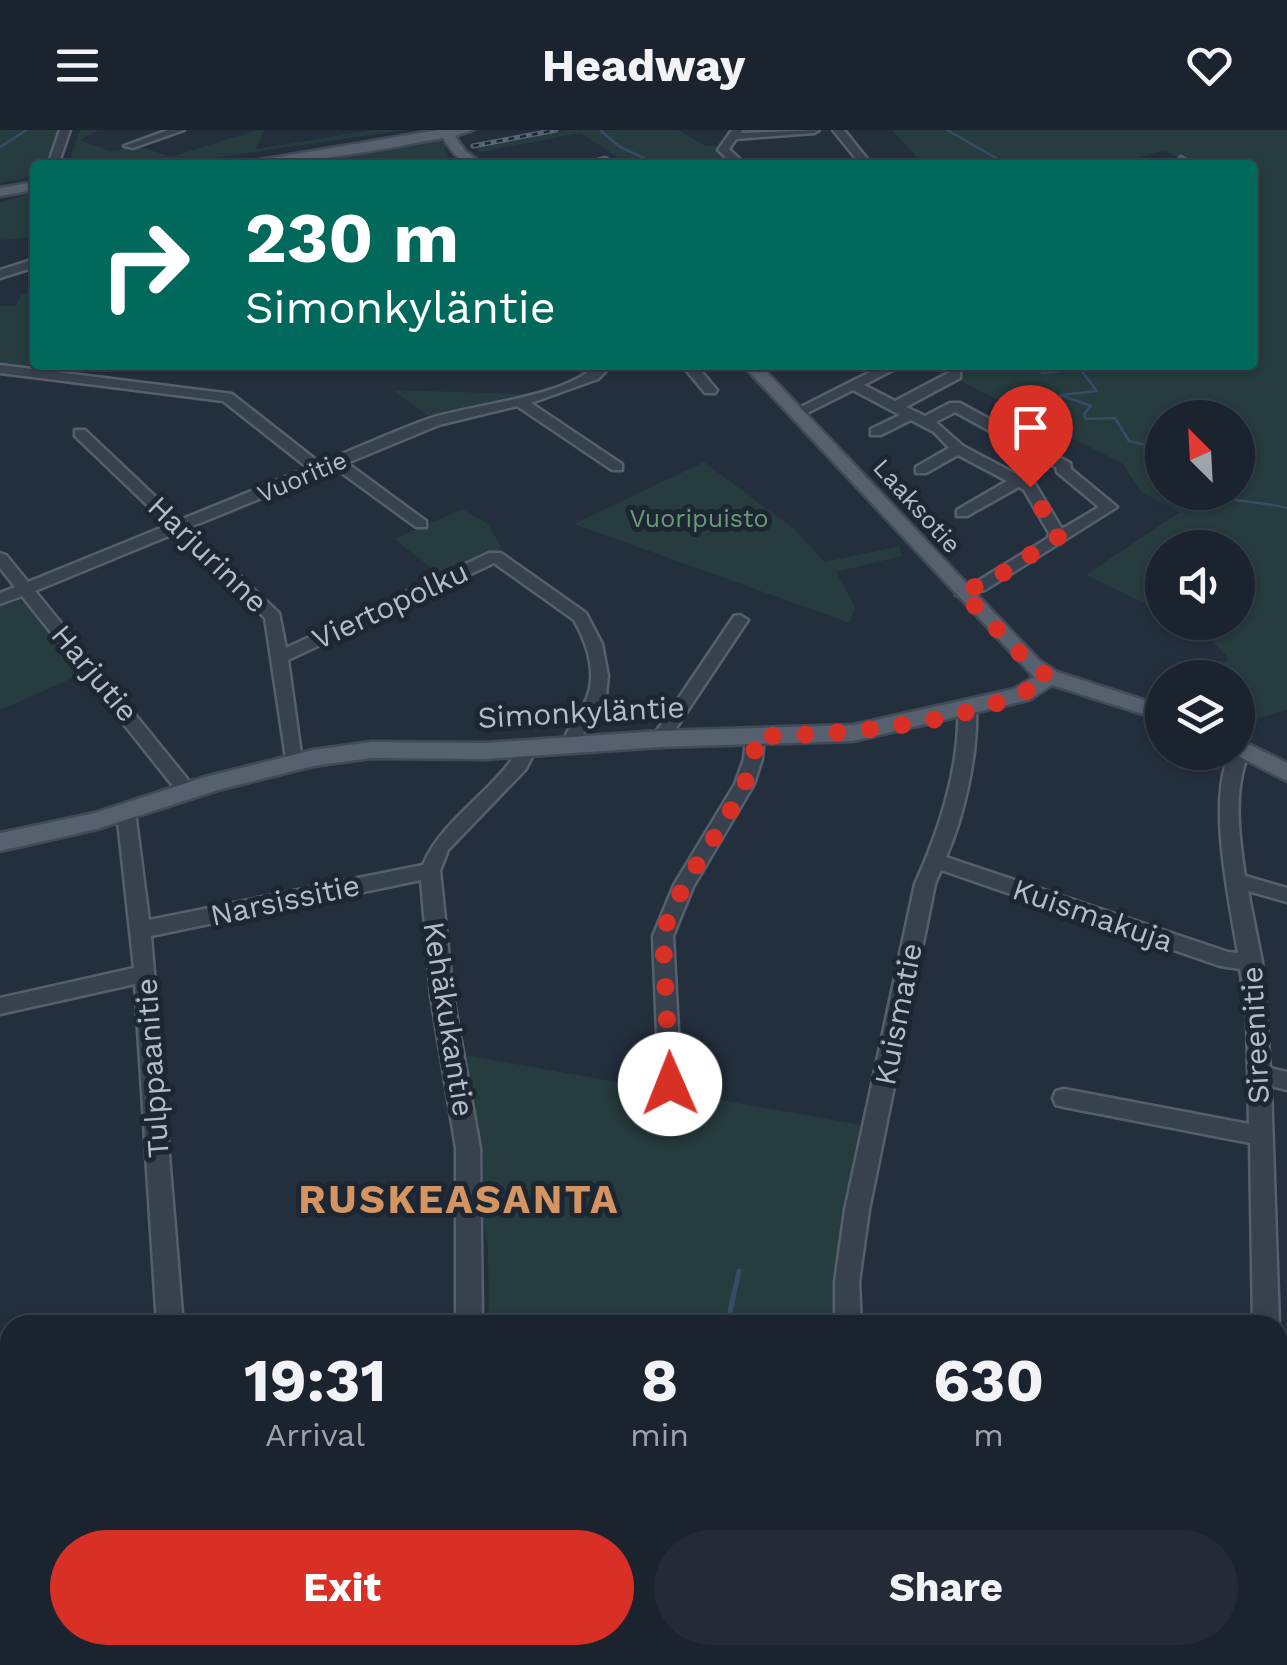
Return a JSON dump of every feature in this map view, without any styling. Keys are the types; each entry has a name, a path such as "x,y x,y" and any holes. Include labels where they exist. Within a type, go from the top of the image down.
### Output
{"main road":[{"path":"274,160 452,131 460,154 470,160"},
{"path":"0,192 30,187"},
{"name":"Laaksotie","path":"756,370 1031,665 1049,677"},
{"path":"1049,677 1145,707"},
{"name":"Simonkyläntie","path":"0,842 126,812 293,761 371,750 527,749 660,738 852,733 1021,694 1049,677"},
{"path":"1255,756 1287,773"}],"street":[{"path":"55,160 64,130"},
{"path":"129,146 179,130"},
{"path":"735,160 723,150 737,133 814,130"},
{"path":"838,130 864,160"},
{"path":"0,274 30,264"},
{"path":"0,368 228,397 319,470"},
{"path":"97,379 112,370"},
{"name":"Vuoritie","path":"0,599 454,414 520,402 582,381 598,370"},
{"path":"693,370 710,390"},
{"path":"798,412 885,370"},
{"path":"895,406 955,375"},
{"path":"855,386 985,447 1065,466 962,513"},
{"path":"520,402 617,468"},
{"path":"876,432 954,406 985,447 1024,484 1058,537"},
{"name":"Harjurinne","path":"80,432 273,617 293,761"},
{"path":"922,470 985,447"},
{"path":"337,462 421,524"},
{"path":"962,592 992,580 1109,507 1062,469"},
{"name":"Viertopolku","path":"280,657 495,556 580,617 588,628 600,672 597,696 573,732 572,746"},
{"name":"Harjutie","path":"0,558 188,790"},
{"path":"660,738 740,620"},
{"name":"Kuismatie","path":"848,1315 847,1282 857,1210 924,884 946,836 966,743 966,709"},
{"path":"670,1084 663,936 678,891 754,763 755,736"},
{"path":"430,870 440,848 524,760 527,749"},
{"name":"Sireenitie","path":"1232,770 1236,880 1252,962 1261,1075 1258,1135 1266,1315"},
{"name":"Tulppaanitie","path":"126,812 145,974 169,1315"},
{"name":"Kuismakuja","path":"936,861 1228,960 1252,962"},
{"name":"Narsissitie","path":"140,930 430,870"},
{"name":"Kehäkukantie","path":"430,870 444,1012 468,1148 470,1315"},
{"path":"1236,880 1287,895"},
{"path":"0,1006 145,974"},
{"path":"1261,1075 1287,1081"},
{"path":"1064,1098 1258,1135"}],"green space":[{"path":"0,130 59,130 47,160 30,160 30,177 0,183"},
{"path":"80,130 99,130 80,140 110,151 141,147 171,157 257,130 264,130 256,149 372,130 404,130 200,160 70,160"},
{"path":"569,130 678,130 706,146 719,145 720,155 728,160 622,160 581,133 480,152 475,147"},
{"path":"892,130 1287,130 1287,710 1255,719 1255,660 1227,660 1211,640 1255,640 1255,530 1153,530 1180,512 1176,510 1255,510 1255,400 1145,400 1145,494 1123,464 949,375 958,370 1258,370 1258,160 1185,160 1164,151 1127,160 919,160"},
{"path":"429,139 444,143 448,156 456,160 300,160"},
{"path":"30,194 30,237 0,240 0,202"},
{"path":"30,292 30,365 0,365 0,306 16,306 21,295"},
{"path":"392,390 523,394 428,416"},
{"name":"Vuoripuisto","path":"704,462 794,529 825,562 899,546 902,556 836,572 855,607 850,623 574,524"},
{"path":"462,509 487,523 502,548 442,576 394,539"},
{"path":"1145,535 1145,604 1086,575"},
{"path":"27,603 84,673 0,710 0,606"},
{"path":"459,1054 868,1126 839,1315 489,1315 488,1250"}],"waterway":[{"path":"0,147 27,130"},
{"path":"947,130 996,160"},
{"path":"601,131 620,147 648,160"},
{"path":"1038,370 1070,370"},
{"path":"1081,370 1097,391 1060,395 1091,406 1084,414 1086,419 1115,418 1129,441 1145,445"},
{"path":"1255,502 1287,508"},
{"path":"729,1315 739,1271"}],"railway":[{"path":"473,146 556,130"}],"district":[{"name":"RUSKEASANTA","path":"459,1199"}],"route":[{"path":"670,1084 663,936 678,891 732,807 754,763 755,736 876,730 1021,694 1049,677 1031,665 962,592 980,587 1058,537 1030,487"}]}
